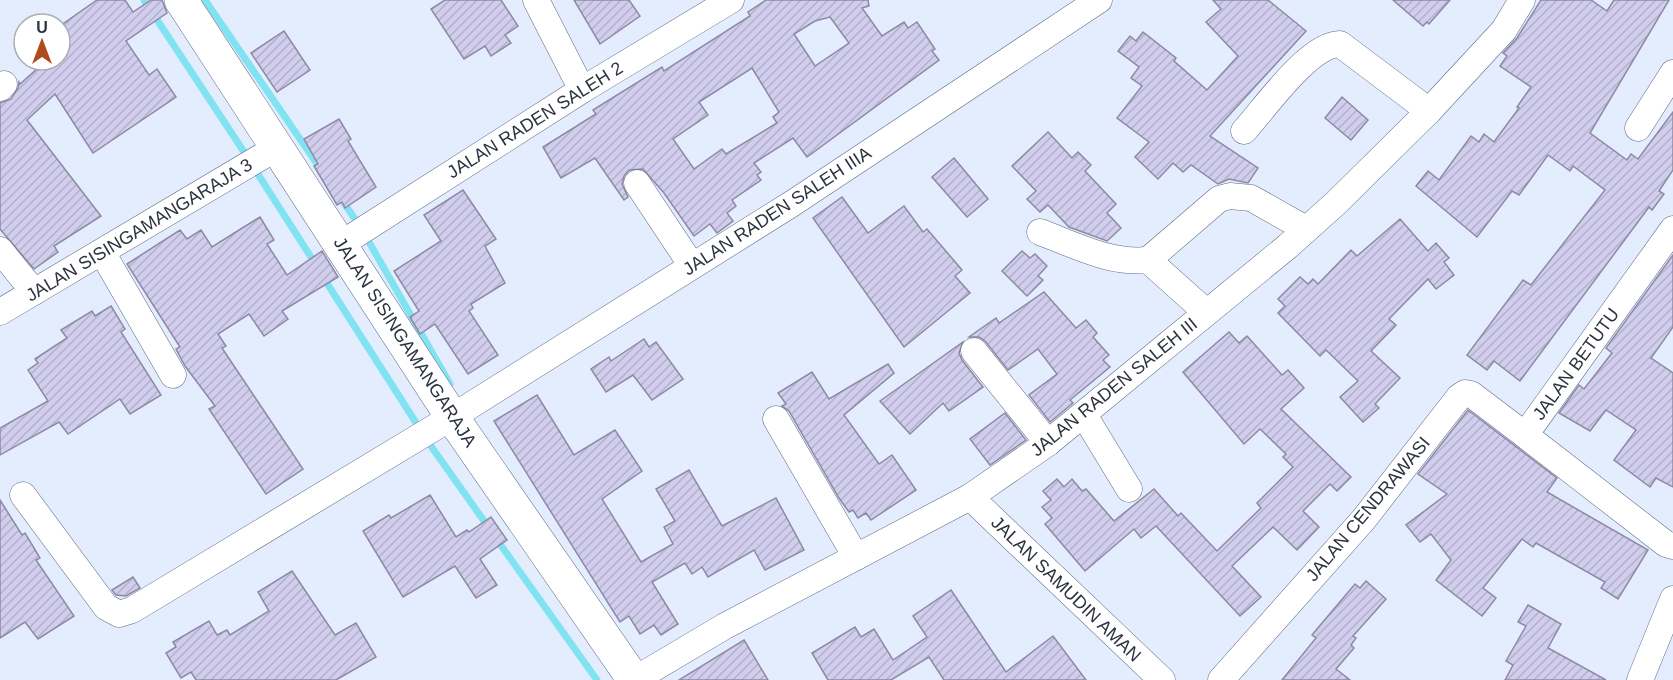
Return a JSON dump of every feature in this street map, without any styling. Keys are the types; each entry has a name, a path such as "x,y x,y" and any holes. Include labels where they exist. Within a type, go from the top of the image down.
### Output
{"street":[{"name":"JALAN SISINGAMANGARAJA","path":"181,0 452,417 634,680"},
{"path":"536,0 582,90"},
{"name":"JALAN RADEN SALEH 2","path":"341,244 582,90 730,0"},
{"name":"JALAN RADEN SALEH IIIA","path":"23,495 106,607 119,614 144,604 452,417 803,197 1098,0"},
{"name":"JALAN RADEN SALEH III","path":"634,680 725,626 970,497 1048,443 1306,229 1429,111 1504,30 1522,0"},
{"path":"1244,131 1306,61 1329,44 1340,44 1429,111"},
{"path":"1638,128 1673,73"},
{"name":"JALAN SISINGAMANGARAJA 3","path":"0,312 278,147"},
{"path":"637,183 692,266"},
{"path":"1040,232 1109,258 1133,262 1148,260 1219,199 1230,196 1251,198 1306,229"},
{"name":"JALAN BETUTU","path":"1673,228 1525,435 1626,516 1666,544 1673,546"},
{"path":"0,250 34,292"},
{"path":"102,252 173,375"},
{"path":"1148,260 1206,312"},
{"path":"974,351 1048,443"},
{"name":"JALAN CENDRAWASI","path":"1221,680 1364,519 1459,397 1465,393 1472,394 1525,435"},
{"path":"1084,415 1129,489"},
{"path":"776,419 856,557"},
{"name":"JALAN SAMUDIN AMAN","path":"970,497 1162,680"},
{"path":"1640,680 1673,598"}],"building":[{"path":"97,0 125,0 133,12 151,0 162,0 167,13 126,41 149,75 157,69 176,97 93,153 55,94 27,120 101,216 54,246 58,252 34,269 0,229 0,103 11,99 19,82 20,84 34,72 72,72 72,18"},
{"path":"445,0 501,0 518,26 505,35 511,43 491,56 485,46 464,59 431,9"},
{"path":"574,0 629,0 640,16 600,44"},
{"path":"766,0 868,0 869,6 862,8 882,36 904,22 908,28 917,22 935,49 932,51 939,60 807,157 793,138 754,163 761,172 757,175 761,180 732,200 736,206 727,213 733,221 717,233 710,224 694,236 664,193 643,169 629,170 624,176 622,184 628,197 624,200 595,158 561,178 543,147 596,114 593,110 662,67 664,71 750,16 748,12","holes":["830,17 849,43 815,66 794,34 815,21","752,68 779,112 773,117 777,123 726,154 722,149 694,169 673,139 708,115 699,102"]},
{"path":"1213,0 1268,0 1306,31 1210,136 1258,168 1248,183 1229,179 1218,184 1191,165 1183,172 1173,163 1158,179 1135,157 1149,142 1117,118 1142,86 1131,78 1139,67 1118,51 1130,36 1136,41 1143,32 1176,58 1174,61 1207,90 1238,56 1206,22 1221,9"},
{"path":"1393,0 1450,0 1429,24 1427,22 1423,26"},
{"path":"1541,0 1591,0 1607,11 1614,0 1669,0 1590,133 1627,160 1631,154 1638,159 1673,112 1673,170 1659,191 1664,194 1652,210 1649,207 1520,381 1494,361 1487,370 1467,355 1523,280 1531,285 1605,190 1573,166 1570,171 1548,155 1519,195 1512,191 1477,237 1416,186 1428,171 1439,180 1471,136 1479,142 1484,134 1494,142 1519,108 1517,107 1531,87 1500,66 1507,56 1503,53 1517,38"},
{"path":"284,31 310,70 277,92 251,53"},
{"path":"1342,97 1368,120 1351,140 1325,118"},
{"path":"339,119 351,139 348,141 376,187 345,208 342,202 337,205 314,166 318,164 304,139"},
{"path":"1048,132 1072,158 1078,152 1091,165 1085,171 1116,204 1107,213 1121,228 1107,241 1069,227 1048,205 1040,212 1027,199 1036,191 1012,166"},
{"path":"954,158 988,199 967,217 932,177"},
{"path":"463,190 496,239 485,246 505,283 471,304 473,308 469,311 498,355 468,374 435,324 420,334 410,317 419,311 394,271 441,241 424,215"},
{"path":"842,197 868,233 904,206 923,232 927,229 962,270 955,276 970,293 904,347 813,218"},
{"path":"260,217 274,240 267,244 287,275 322,251 338,277 282,311 288,319 264,336 249,314 218,334 226,346 222,348 303,469 266,494 209,409 215,406 185,366 176,349 180,347 127,264 180,230 187,239 201,230 212,247"},
{"path":"1400,219 1428,251 1436,243 1449,258 1444,262 1454,275 1436,289 1428,279 1389,319 1396,325 1371,351 1400,378 1375,404 1379,408 1363,422 1340,397 1358,381 1326,350 1320,356 1278,313 1285,306 1278,299 1300,277 1308,284 1313,279 1318,284 1351,250 1357,256"},
{"path":"1022,251 1030,258 1035,254 1047,266 1038,276 1043,280 1027,296 1002,271"},
{"path":"1673,255 1673,327 1651,358 1673,373 1673,487 1656,478 1650,487 1614,460 1636,430 1606,410 1590,431 1559,413 1579,385 1584,389 1612,353 1606,348"},
{"path":"1044,292 1076,328 1086,320 1097,333 1093,337 1109,355 1103,360 1110,367 1070,400 1073,403 1050,422 1029,395 1057,374 1038,349 1008,370 985,341 979,337 969,337 996,318 999,323"},
{"path":"111,306 125,329 121,332 161,395 130,414 120,399 68,434 59,422 0,455 0,428 48,401 28,370 38,363 35,359 67,338 61,330 92,311 95,316"},
{"path":"1229,332 1239,343 1247,336 1282,375 1288,370 1304,388 1281,409 1351,477 1337,491 1330,484 1303,511 1319,527 1297,550 1273,527 1232,566 1261,597 1240,616 1156,526 1141,538 1134,529 1085,571 1045,524 1052,518 1042,507 1051,500 1043,491 1057,479 1064,487 1072,479 1082,491 1086,489 1114,521 1154,489 1178,516 1181,513 1217,551 1261,508 1257,503 1293,467 1283,457 1286,454 1260,429 1244,444 1183,372"},
{"path":"644,339 649,347 656,342 683,379 652,400 633,375 606,392 591,369 609,357 611,361"},
{"path":"963,342 959,353 962,360 983,387 949,411 943,403 910,434 880,401"},
{"path":"888,364 894,373 844,415 879,464 892,455 916,490 871,520 866,513 858,518 853,510 849,512 789,411 782,406 786,404 778,393 812,372 829,399"},
{"path":"537,395 574,455 615,430 642,471 602,499 641,562 673,544 664,527 675,521 656,489 689,470 722,526 776,498 804,550 765,570 754,550 708,577 702,567 692,574 685,563 652,582 678,624 661,635 654,625 640,634 629,616 620,622 494,421"},
{"path":"1468,410 1557,478 1547,492 1648,550 1618,599 1601,588 1605,582 1536,543 1533,547 1522,539 1483,588 1496,598 1482,616 1436,580 1451,560 1431,534 1420,542 1406,525 1447,494 1418,474"},
{"path":"1005,413 1026,440 990,465 970,439"},
{"path":"430,495 456,537 467,530 469,532 491,517 507,540 480,559 497,585 476,598 455,566 403,597 363,531 389,515 391,518"},
{"path":"0,500 22,535 25,533 40,558 36,560 74,616 38,639 25,622 0,638"},
{"path":"292,571 335,635 356,623 376,657 336,680 196,680 191,672 181,678 166,653 176,647 173,642 209,621 217,635 227,630 230,635 269,611 258,592"},
{"path":"133,577 140,588 126,596 116,595 112,590"},
{"path":"1366,581 1386,599 1353,636 1356,638 1351,645 1354,648 1336,669 1350,680 1282,680 1316,638 1312,635 1355,584 1360,588"},
{"path":"951,590 1006,672 1053,636 1086,680 944,680 929,657 891,680 828,680 812,653 855,627 861,637 874,629 893,660 927,637 913,616"},
{"path":"1528,605 1561,624 1548,648 1606,680 1505,680 1513,665 1506,661 1526,626 1518,622"},
{"path":"744,640 768,680 679,680"}],"waterway":[{"path":"144,0 248,158"},
{"path":"205,0 322,171"},
{"path":"254,168 316,265"},
{"path":"342,200 359,225"},
{"path":"365,235 450,384"},
{"path":"323,277 420,429"},
{"path":"426,439 489,528"},
{"path":"495,537 597,680"}]}
